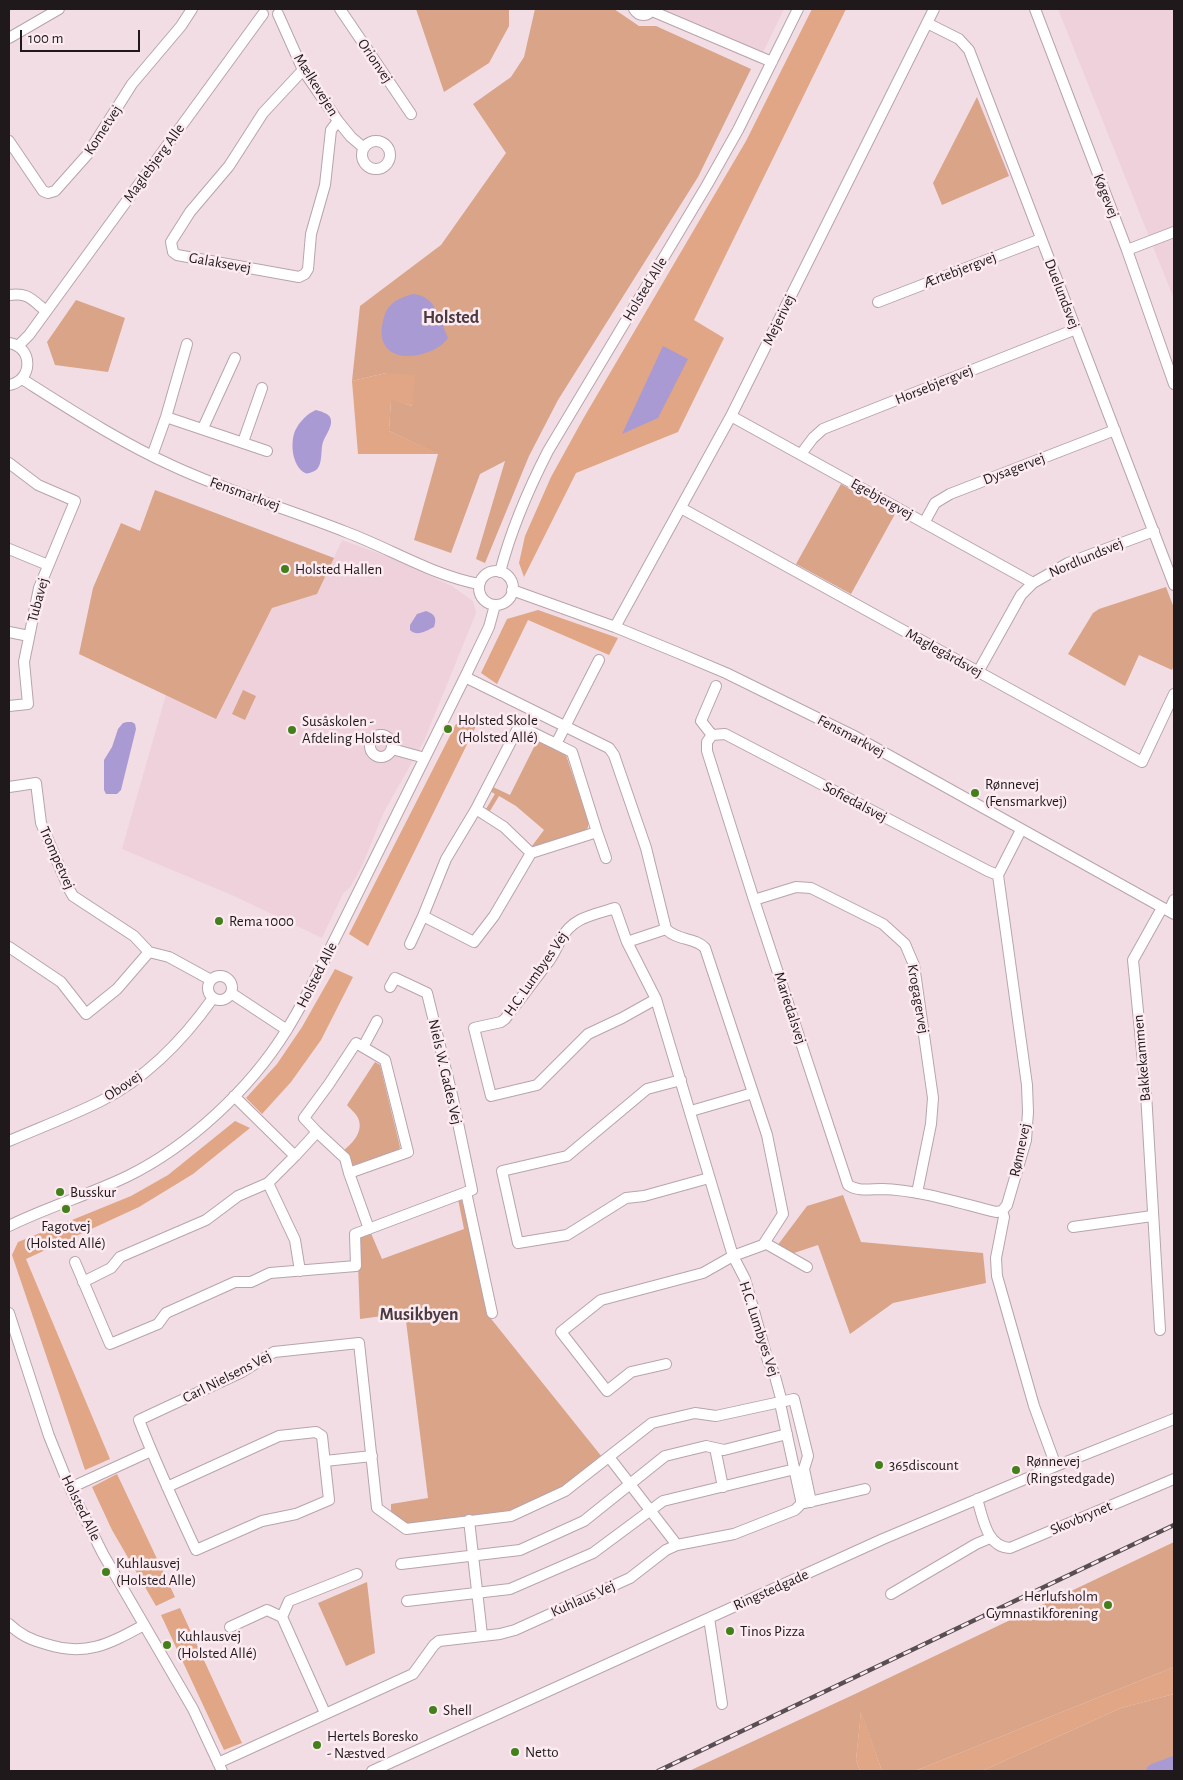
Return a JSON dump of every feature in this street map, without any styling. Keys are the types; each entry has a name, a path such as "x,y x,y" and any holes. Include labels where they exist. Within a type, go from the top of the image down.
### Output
{"street":[{"path":"9,38 59,9"},
{"name":"Kometvej","path":"9,141 43,191 48,193 55,191 87,155 132,84 181,26 192,9"},
{"name":"Orionvej","path":"340,9 411,114"},
{"path":"634,9 644,16 652,10 772,62"},
{"name":"Holsted Alle","path":"500,572 516,522 548,451 707,186 798,9"},
{"name":"Mejerivej","path":"614,627 731,416 934,9"},
{"name":"Køgevej","path":"1035,9 1126,250 1174,384"},
{"path":"261,12 268,17 279,12"},
{"name":"Maglebjerg Alle","path":"13,345 29,335 261,12"},
{"name":"Mælkevejen","path":"279,12 303,70 338,121 364,148"},
{"name":"Duelundsvej","path":"927,23 959,39 969,50 1174,584"},
{"name":"Galaksevej","path":"303,70 263,112 229,166 190,212 172,242 173,252 177,255 299,277 305,274 308,268 311,234 325,185 331,130 338,121"},
{"path":"1126,250 1174,232"},
{"name":"Ærtebjergvej","path":"878,302 1041,239"},
{"path":"9,295 27,295 46,311"},
{"name":"Horsebjergvej","path":"801,454 813,438 823,429 1076,329"},
{"path":"152,456 166,417 187,344"},
{"path":"9,385 17,383 22,379 28,368 28,362 23,350 13,345"},
{"path":"203,428 235,358"},
{"name":"Fensmarkvej","path":"22,379 82,417 152,456 204,480 348,532 435,571 463,581 479,584"},
{"path":"243,442 262,388"},
{"name":"Egebjergvej","path":"731,416 1033,583"},
{"path":"166,417 267,451"},
{"name":"Dysagervej","path":"924,523 935,503 950,494 1115,430"},
{"name":"Tubavej","path":"9,463 38,485 75,500 39,588 24,667 28,704 9,706"},
{"name":"Maglegårdsvej","path":"681,508 1142,762 1174,694"},
{"name":"Nordlundsvej","path":"978,672 1021,595 1033,583 1068,562 1154,531"},
{"name":"Tubavej","path":"9,549 48,565"},
{"path":"500,572 509,579 512,590 508,599 495,605 483,599 479,590 479,584 488,574 500,572"},
{"name":"Fensmarkvej","path":"512,590 614,627 726,673 856,737 1168,911"},
{"name":"Holsted Alle","path":"9,1226 27,1217 97,1191 130,1175 164,1154 195,1132 234,1096 269,1056 303,1003 466,677 489,627 495,605"},
{"name":"Tubavej","path":"9,632 29,636"},
{"path":"556,744 599,660"},
{"path":"466,677 609,748 614,755 646,848 666,929 673,935 698,942 704,948 766,1135 784,1214 765,1243 733,1256 703,1273 601,1300 561,1332 607,1391 631,1372 666,1364"},
{"name":"Mariedalsvej","path":"716,686 701,721 712,735 707,742 707,751 848,1185 855,1190 883,1189 917,1193 996,1212 1002,1211"},
{"path":"410,944 446,858 476,809 519,726 572,752 606,858"},
{"name":"Sofiedalsvej","path":"712,735 725,734 988,872 998,875"},
{"path":"392,749 425,758"},
{"name":"Trompetvej","path":"9,787 36,783 41,823 73,896 134,936 149,952 169,957 211,980"},
{"path":"476,809 504,827 531,853"},
{"path":"998,875 1021,830"},
{"path":"423,916 474,942 494,916 531,853 597,832"},
{"name":"Rønnevej","path":"998,875 1027,1085 1028,1112 1026,1140 1007,1206 1002,1211 1004,1217 996,1258 997,1276 1034,1406 1056,1466"},
{"name":"Krogagervej","path":"754,900 796,887 813,888 883,924 905,944 914,965 933,1098 931,1124 917,1193"},
{"name":"Bakkekammen","path":"1160,1330 1146,1093 1133,960 1174,900"},
{"name":"H.C. Lumbyes Vej","path":"656,999 588,1034 537,1085 491,1096 474,1028 505,1020 550,961 561,940 575,921 615,908 627,942 656,999 682,1080 733,1256 745,1280 781,1402"},
{"path":"627,942 666,929"},
{"path":"9,947 61,982 86,1014 117,989 149,952"},
{"path":"218,976 225,977 231,982 231,993 223,1000 213,998 208,988 211,980 218,976"},
{"name":"Niels W. Gades Vej","path":"390,987 395,978 427,993 472,1190 466,1192 492,1313"},
{"path":"231,993 287,1030"},
{"name":"Obovej","path":"9,1141 102,1100 146,1071 193,1026 213,998"},
{"path":"364,1047 377,1021"},
{"path":"349,1173 408,1152 385,1060 356,1043 304,1118 345,1158 349,1173 369,1229"},
{"path":"682,1080 646,1088 567,1156 502,1171 518,1244 567,1235 626,1198 644,1196 709,1178"},
{"path":"691,1111 753,1093"},
{"path":"234,1096 295,1156"},
{"path":"83,1282 111,1268 120,1257 206,1220 238,1196 268,1183 317,1132"},
{"path":"268,1183 294,1240 300,1271"},
{"path":"75,1262 110,1344 158,1324 166,1313 235,1282 251,1282 270,1273 356,1266 356,1234 466,1192"},
{"path":"1073,1227 1152,1216"},
{"path":"765,1243 806,1267"},
{"name":"Holsted Alle","path":"9,1313 49,1436 70,1488 100,1547 193,1709 220,1767"},
{"name":"Carl Nielsens Vej","path":"167,1487 279,1436 320,1433 322,1436 329,1500 296,1514 262,1520 196,1550 167,1487 138,1420 242,1372 274,1352 360,1343 377,1508 406,1528 469,1520"},
{"path":"482,1635 469,1520 511,1516 565,1491 652,1423 695,1413 716,1416 794,1399 808,1456 804,1469 806,1503"},
{"path":"781,1402 795,1469 806,1503"},
{"name":"Ringstedgade","path":"372,1771 875,1542 1174,1419"},
{"path":"401,1564 520,1550 584,1521 665,1456 706,1446 724,1450 787,1434"},
{"path":"715,1448 722,1487"},
{"path":"70,1488 151,1451"},
{"path":"325,1461 372,1456"},
{"path":"609,1457 677,1545"},
{"path":"407,1601 510,1589 593,1553 663,1501 795,1469"},
{"name":"Skovbrynet","path":"990,1538 999,1547 1010,1548 1174,1478"},
{"name":"Kuhlaus Vej","path":"220,1767 325,1714 413,1674 434,1644 439,1641 500,1634 515,1630 630,1578 666,1550 677,1545 734,1534 795,1510 806,1503 865,1489"},
{"path":"891,1594 976,1544 990,1538 977,1499"},
{"path":"282,1618 289,1601 357,1574"},
{"path":"230,1627 267,1610 282,1618 325,1714"},
{"path":"709,1618 722,1704"},
{"path":"9,1624 22,1636 67,1650 84,1650 108,1644 144,1625"}],"shaded area":[{"path":"416,9 509,9 509,26 489,63 444,92"},
{"path":"535,9 614,9 639,26 656,26 751,69 698,177 558,400 529,456 485,563 476,559 505,461 480,474 451,553 414,540 438,454 389,431 391,399 412,406 386,373 352,381 360,306 441,245 506,153 473,104 511,77 524,57"},
{"path":"634,9 784,9 758,63"},
{"path":"812,9 846,9 694,320 724,338 678,432 576,473 524,577 519,563 525,536 551,477 746,141"},
{"path":"1058,9 1174,9 1174,299"},
{"path":"977,97 1009,176 942,205 933,183"},
{"path":"413,294 420,295 432,303 448,338 430,352 404,356 390,351 385,346 382,339 383,321 387,310 392,304 399,299"},
{"path":"76,300 125,318 108,372 55,365 47,342"},
{"path":"663,346 688,359 658,418 622,434"},
{"path":"386,373 415,375 413,406 391,400 389,431 439,454 358,454 352,381"},
{"path":"316,410 329,416 331,423 323,442 320,464 316,470 306,473 301,470 295,460 293,436 301,421"},
{"path":"841,484 895,514 851,594 796,564"},
{"path":"155,490 334,558 317,594 272,608 216,719 79,654 93,588 121,523 140,531"},
{"name":"Susåskolen - Afdeling Holsted","path":"342,540 389,557 452,586 473,601 476,613 424,741 384,812 362,866 351,886 343,894 322,938 234,896 122,849 166,695 216,719 272,608 317,594"},
{"path":"1166,587 1174,608 1174,665 1172,670 1139,655 1125,686 1068,654 1093,613 1099,609"},
{"path":"538,610 618,638 609,655 528,620 497,684 481,673 507,619"},
{"path":"426,611 434,617 434,627 422,633 410,630 410,625 417,614"},
{"path":"243,690 256,696 245,720 232,714"},
{"path":"479,720 368,946 349,934 456,724"},
{"path":"123,723 135,724 136,729 121,790 117,794 106,794 104,790 104,760 112,747 118,729"},
{"path":"537,741 566,755 589,823 587,830 536,847 532,846 544,830 516,806 499,796 490,811 486,809 495,794 490,791 493,787 510,795"},
{"path":"335,969 353,977 321,1040 291,1082 262,1114 246,1098 277,1064 302,1027"},
{"path":"375,1062 380,1065 400,1147 397,1153 352,1167 343,1151 359,1132 360,1128 356,1114 347,1105"},
{"path":"235,1121 250,1128 193,1174 139,1207 26,1259 110,1459 85,1470 12,1255 18,1242 131,1196 168,1175"},
{"path":"843,1195 861,1242 983,1253 986,1283 893,1303 850,1334 818,1245 791,1254 777,1246 807,1206"},
{"path":"461,1198 465,1208 488,1315 602,1457 565,1487 507,1512 407,1524 391,1514 391,1504 428,1498 405,1313 360,1319 357,1236 370,1231 382,1259 464,1229 458,1199"},
{"path":"117,1474 175,1597 156,1606 112,1530 92,1487"},
{"name":"Herlufsholm Gymnastikforening","path":"1174,1542 1174,1667 915,1771 882,1771 861,1712 856,1760 860,1771 689,1771 855,1694"},
{"path":"367,1582 375,1653 346,1666 318,1603"},
{"path":"180,1608 242,1743 224,1750 161,1615"},
{"path":"1174,1667 1174,1694 1121,1708 982,1771 915,1771"},
{"path":"1174,1694 1174,1763 1153,1771 982,1771 1121,1708"},
{"path":"861,1711 882,1771 860,1771 856,1760"}],"waterway":[{"path":"1153,1771 1174,1763"}],"railway":[{"path":"658,1771 1174,1525"}],"place":[{"name":"Holsted Hallen","path":"285,569"},
{"name":"Holsted Skole (Holsted Allé)","path":"448,729"},
{"name":"Susåskolen - Afdeling Holsted","path":"292,730"},
{"name":"Rønnevej (Fensmarkvej)","path":"975,793"},
{"name":"Rema 1000","path":"219,921"},
{"name":"Busskur","path":"60,1192"},
{"name":"Fagotvej (Holsted Allé)","path":"66,1209"},
{"name":"365discount","path":"879,1465"},
{"name":"Rønnevej (Ringstedgade)","path":"1016,1470"},
{"name":"Kuhlausvej (Holsted Alle)","path":"106,1572"},
{"name":"Herlufsholm Gymnastikforening","path":"1108,1605"},
{"name":"Tinos Pizza","path":"730,1631"},
{"name":"Kuhlausvej (Holsted Allé)","path":"167,1645"},
{"name":"Shell","path":"433,1710"},
{"name":"Hertels Boresko - Næstved","path":"317,1745"},
{"name":"Netto","path":"515,1752"}],"district":[{"name":"Holsted","path":"451,318"},
{"name":"Musikbyen","path":"419,1315"}]}
